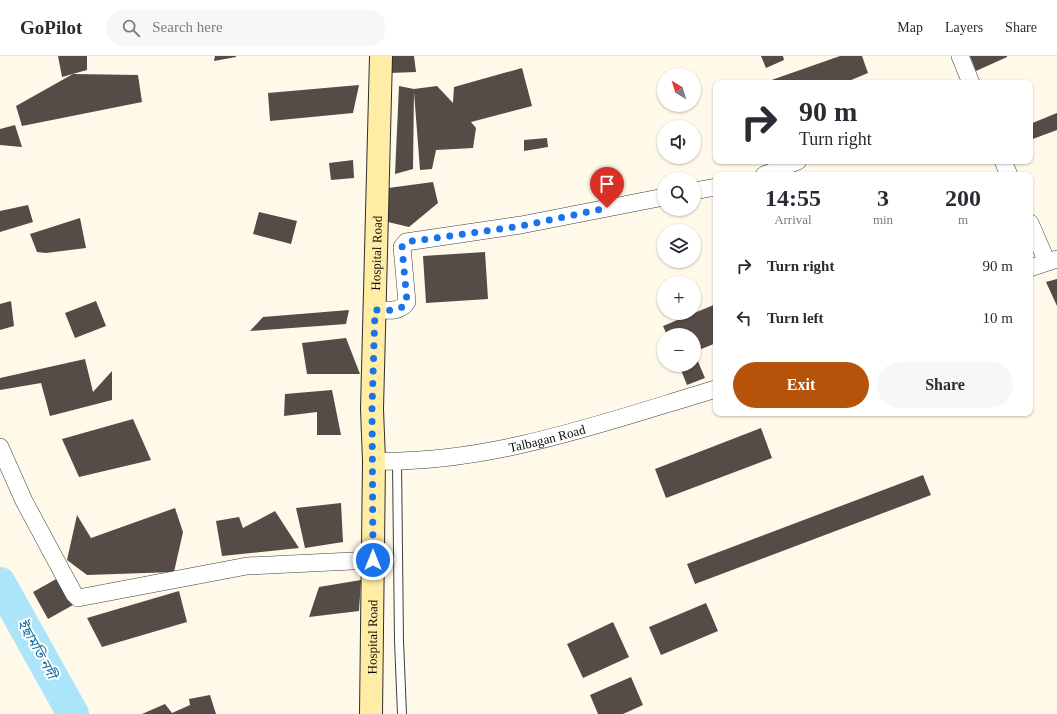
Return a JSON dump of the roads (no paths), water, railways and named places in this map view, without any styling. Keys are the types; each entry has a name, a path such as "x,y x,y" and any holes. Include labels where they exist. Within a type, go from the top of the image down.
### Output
{"main road":[{"name":"Hospital Road","path":"371,714 374,461 372,409 382,56"}],"street":[{"path":"960,56 970,80"},
{"path":"771,172 791,164"},
{"path":"701,190 713,188"},
{"path":"375,310 398,310 404,307 407,302 402,247 406,242 521,226 657,198"},
{"path":"1033,228 1052,260 1033,267"},
{"name":"Talbagan Road","path":"374,461 397,462 489,451 584,429 713,389"},
{"path":"0,448 47,546 74,594 78,598 247,566 373,560"}],"lane":[{"path":"397,462 399,641 402,714"}],"waterway":[{"name":"ইছামতি নদী","path":"0,583 73,714"}]}
